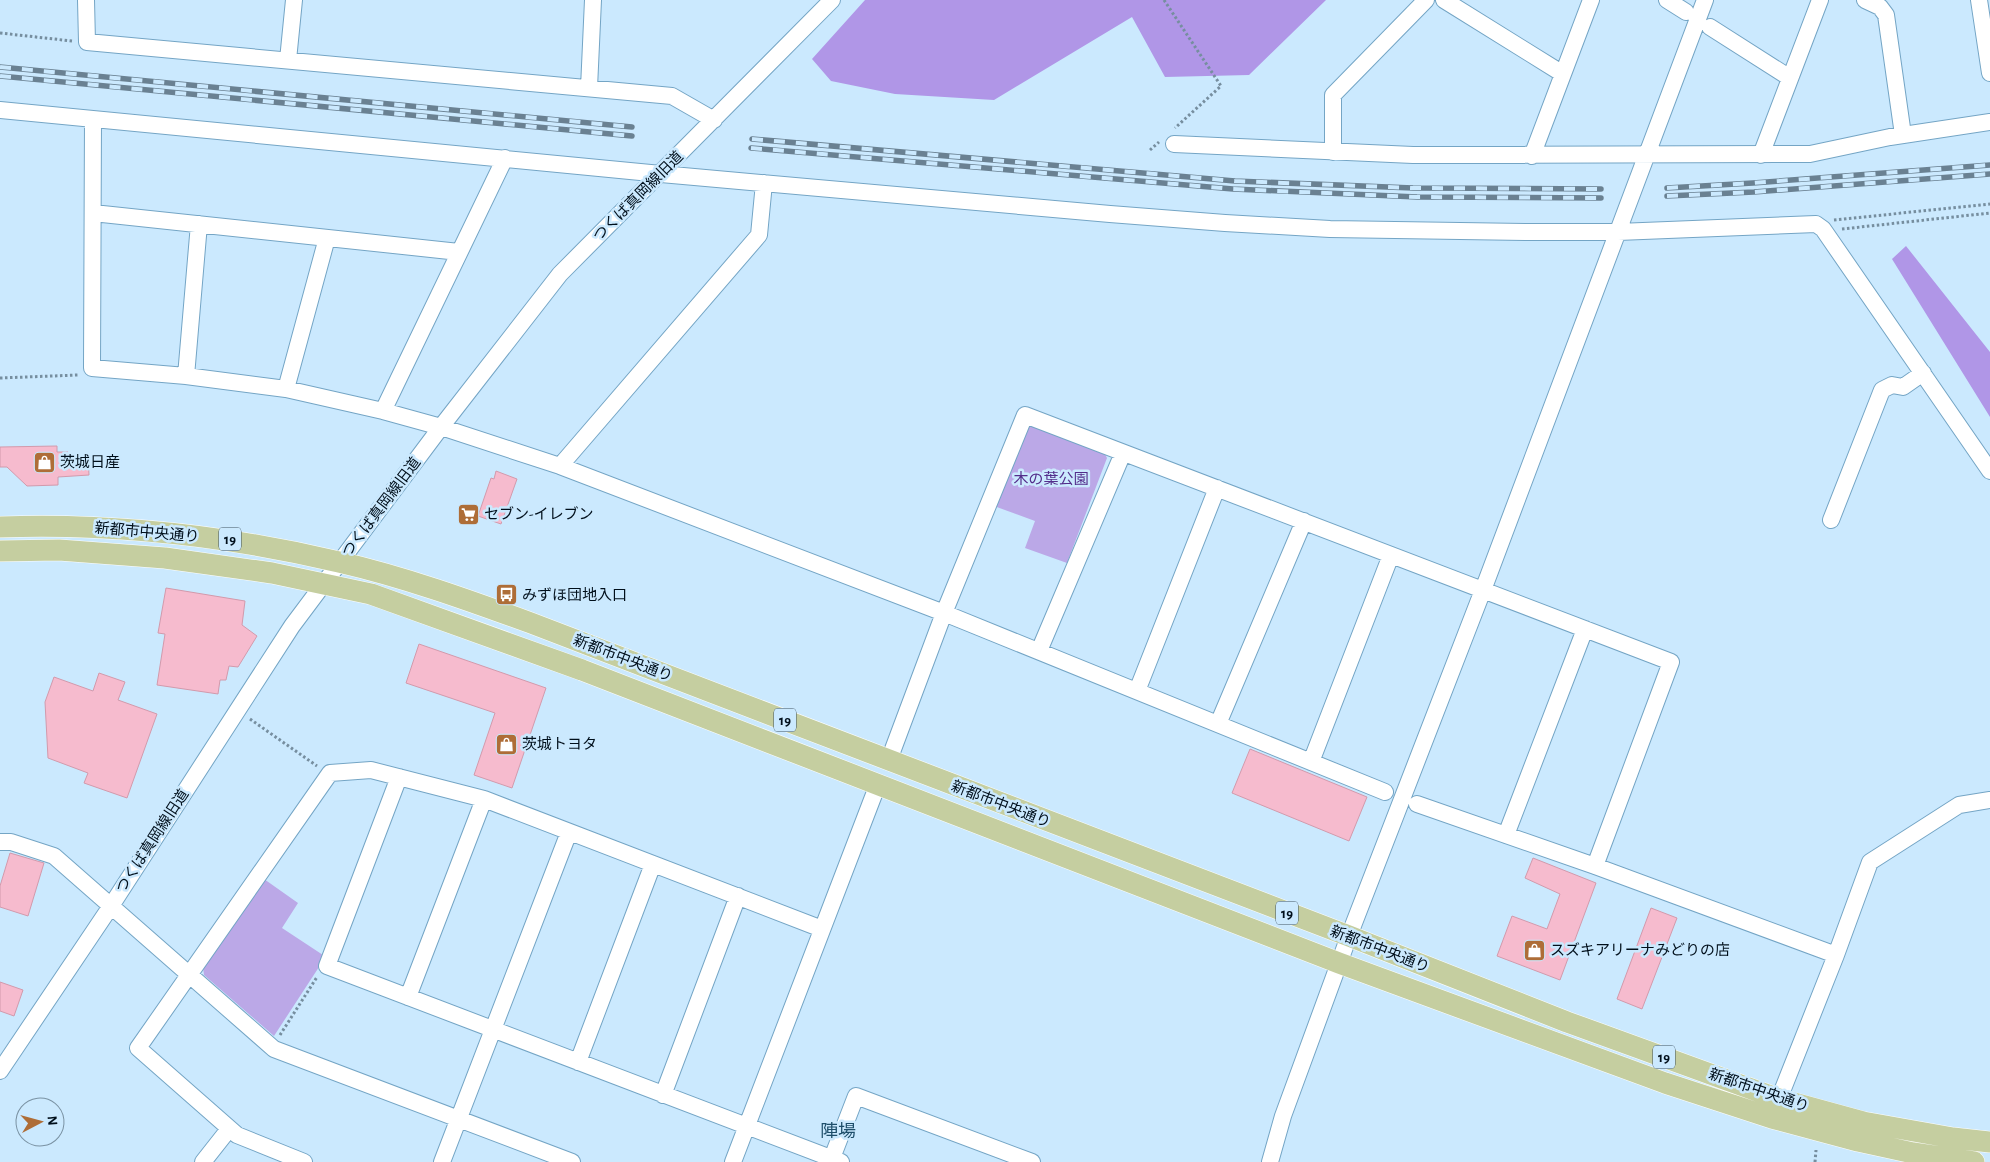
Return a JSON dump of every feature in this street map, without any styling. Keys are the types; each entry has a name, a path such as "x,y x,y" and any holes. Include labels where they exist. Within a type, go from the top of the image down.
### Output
{"main road":[{"name":"新都市中央通り","path":"0,527 60,526 118,529 228,539 340,562 455,596 531,623 1349,936 1567,1022 1779,1099 1863,1122 1953,1138 1990,1142"},
{"name":"新都市中央通り","path":"0,551 59,550 165,558 324,583 371,594 582,670 1339,963 1647,1077 1772,1118 1913,1153 1974,1162"}],"street":[{"path":"86,0 87,42 672,96 714,120"},
{"path":"288,60 294,0"},
{"path":"589,88 593,0"},
{"name":"つくば真岡線旧道","path":"0,1071 111,906 292,626 441,427 560,274 832,0"},
{"path":"1333,152 1333,95 1426,0"},
{"path":"1444,0 1563,74"},
{"path":"1532,156 1591,0"},
{"path":"1667,0 1686,12"},
{"path":"1270,1162 1283,1116 1349,936 1706,0"},
{"path":"1761,155 1820,0"},
{"path":"1865,0 1880,6 1886,15 1903,135"},
{"path":"1979,0 1990,73"},
{"path":"1710,27 1790,78"},
{"path":"0,110 660,174 1226,223 1437,231 1618,232 1811,223 1823,229 1990,470"},
{"path":"93,120 92,368 186,376 286,390 383,411 441,427 560,466 944,612 1385,792"},
{"path":"1170,138 1333,152 1532,156 1761,155 1810,154 1903,135 1990,122"},
{"path":"383,411 505,158"},
{"path":"560,466 758,235 764,183"},
{"path":"93,212 460,252"},
{"path":"186,376 199,224"},
{"path":"286,390 327,238"},
{"path":"1831,520 1882,390 1892,385 1903,386 1923,374"},
{"path":"889,760 944,612 1025,415 1671,662 1595,866"},
{"path":"1039,651 1123,452"},
{"path":"1137,691 1218,488"},
{"path":"1218,724 1304,521"},
{"path":"1311,762 1391,555"},
{"path":"1506,835 1585,629"},
{"path":"304,1162 237,1135 138,1048 330,773 371,770 484,800 822,929"},
{"path":"399,777 327,966 836,1160 856,1096 1032,1162"},
{"path":"733,1162 878,784"},
{"path":"408,997 484,800"},
{"path":"1779,1099 1836,955 1870,862 1959,806 1990,800"},
{"path":"1417,804 1595,866 1836,955"},
{"path":"442,1162 569,832"},
{"path":"0,842 11,842 54,856 272,1047 572,1162"},
{"path":"578,1062 653,864"},
{"path":"663,1095 738,896"},
{"path":"203,1162 229,1129"}],"path":[{"path":"1150,150 1170,138 1221,86 1164,0"},
{"path":"0,33 87,42"},
{"path":"1811,223 1859,216 1990,204"},
{"path":"1834,230 1990,213"},
{"path":"0,378 76,375 92,368"},
{"path":"250,719 319,768"},
{"path":"272,1047 320,972 327,966"},
{"path":"1815,1162 1816,1150"}],"green space":[{"name":"木の葉公園","path":"1032,423 1104,452 1107,458 1067,563 1025,548 1035,521 994,506 1024,426"},
{"path":"264,879 298,903 282,928 323,955 319,967 274,1036 204,975 203,967"}],"shaded area":[{"path":"865,0 1326,0 1249,75 1165,77 1132,17 994,100 895,94 831,81 812,59"},
{"path":"1906,246 1990,352 1990,417 1892,259"}],"building":[{"name":"茨城日産","path":"57,446 57,452 68,452 68,457 88,457 89,475 58,477 58,485 27,486 7,467 0,467 0,447"},
{"path":"496,471 517,479 501,524 478,516 491,478 494,479"},
{"path":"166,588 245,601 242,625 257,636 238,667 229,666 226,680 220,680 218,694 157,685 165,634 158,633"},
{"name":"茨城トヨタ","path":"419,644 546,688 512,788 474,775 495,713 406,683"},
{"path":"99,673 125,682 118,700 157,714 127,798 84,783 88,773 48,758 45,702 54,677 93,691"},
{"path":"1250,749 1367,797 1349,841 1232,793"},
{"path":"10,853 44,863 28,916 0,907 0,886"},
{"path":"1533,858 1596,883 1560,980 1497,956 1512,916 1547,929 1560,894 1525,878"},
{"path":"1651,908 1677,918 1642,1009 1617,999"},
{"path":"0,982 23,990 14,1016 0,1011"}],"railway":[{"path":"0,67 632,127"},
{"path":"0,76 632,136"},
{"path":"752,139 1235,181 1413,188 1601,189"},
{"path":"751,148 1233,189 1417,197 1601,198"},
{"path":"1667,188 1990,165"},
{"path":"1667,196 1754,192 1990,174"}],"place":[{"name":"茨城日産","path":"44,462"},
{"name":"セブン-イレブン","path":"468,514"},
{"name":"みずほ団地入口","path":"506,595"},
{"name":"茨城トヨタ","path":"506,744"},
{"name":"スズキアリーナみどりの店","path":"1534,950"}],"district":[{"name":"陣場","path":"838,1131"}]}
